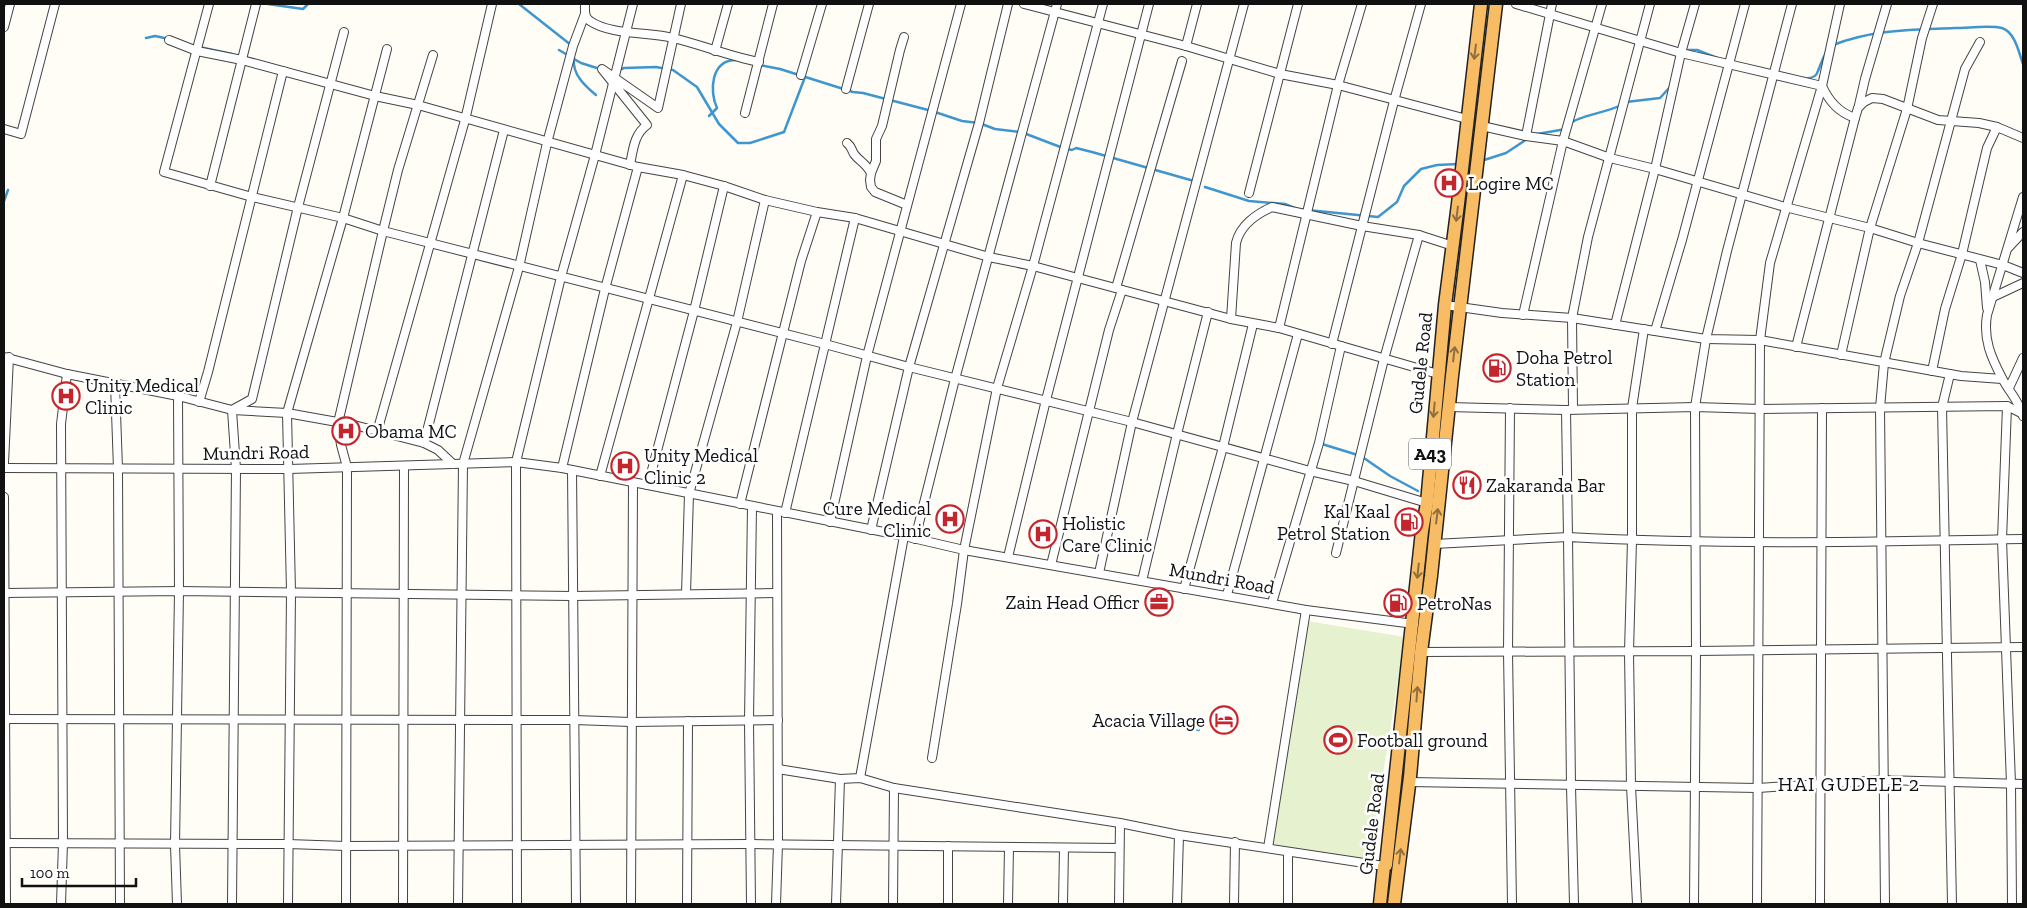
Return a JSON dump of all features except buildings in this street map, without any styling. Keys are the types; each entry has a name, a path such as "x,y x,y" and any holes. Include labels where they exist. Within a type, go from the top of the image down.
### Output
{"highway":[{"name":"Gudele Road","path":"1380,904 1418,624 1444,305 1453,246 1481,4"},
{"name":"Gudele Road","path":"1394,904 1409,782 1420,652 1418,624 1434,544 1448,407 1496,4"}],"street":[{"path":"4,27 10,4"},
{"path":"4,129 21,134 55,4"},
{"path":"209,4 164,172 252,197 343,218 430,244 825,344 909,368 1132,422 1265,457 1310,471 1354,481 1427,503"},
{"path":"210,186 256,4"},
{"path":"377,432 465,120 492,4"},
{"path":"458,904 464,464 519,266 547,142 573,46 585,14 584,4"},
{"path":"517,904 516,462 561,277 595,155 633,4"},
{"path":"562,468 634,166 637,136 640,129 646,125 602,69 658,108 680,4"},
{"path":"715,51 728,4"},
{"path":"745,113 774,4"},
{"path":"801,75 822,4"},
{"path":"846,89 869,4"},
{"path":"830,522 867,356 961,4"},
{"path":"871,530 909,368 979,123 1008,4"},
{"path":"1024,4 1186,46 1280,74 1338,85 1467,120"},
{"path":"916,539 955,379 1057,4"},
{"path":"932,758 958,604 964,550 997,388 1033,266 1103,4"},
{"path":"1008,557 1046,400 1149,4"},
{"path":"1186,46 1197,4"},
{"path":"1099,573 1132,422 1244,4"},
{"path":"1250,193 1298,4"},
{"path":"1279,328 1338,85 1362,4"},
{"path":"1272,603 1319,443 1336,345 1362,226 1394,100 1422,4"},
{"path":"1516,4 1681,53 1822,86"},
{"path":"1526,136 1552,4"},
{"path":"1522,315 1563,141 1602,4"},
{"path":"1574,904 1568,537 1572,318 1588,237 1650,4"},
{"path":"1615,325 1655,169 1681,53 1695,4"},
{"path":"1655,331 1698,181 1745,4"},
{"path":"1694,904 1695,407 1706,339 1741,194 1792,4"},
{"path":"1758,904 1760,340 1770,263 1822,86 1840,4"},
{"path":"1796,347 1865,79 1887,4"},
{"path":"1841,355 1870,228 1907,109 1922,38 1933,4"},
{"path":"585,14 591,21 597,24 626,32 672,38 759,62"},
{"path":"232,410 252,399 298,207 344,32"},
{"path":"870,173 876,162 876,139 882,126 904,37"},
{"path":"169,40 197,51 283,70 375,96 418,105 465,120 634,166 683,175 724,186 765,200 817,212 856,218 900,233 988,257 1033,266 1232,319 1279,328 1438,374"},
{"path":"1884,904 1880,408 1884,363 1900,296 1918,243 1965,69 1980,42"},
{"path":"288,904 291,592 287,413 343,218 388,50"},
{"path":"346,904 347,467 338,423 383,231 433,55"},
{"path":"1051,565 1119,289 1182,61"},
{"path":"199,402 283,70"},
{"path":"1822,86 1828,99 1836,107 1855,118"},
{"path":"1858,108 1872,98 1883,99 1938,120 1979,123 1997,127 2023,138"},
{"path":"1482,126 1526,136 1563,141 1610,158 2003,265 2023,273"},
{"path":"1932,371 1945,309 1962,254 1987,148 1997,127"},
{"path":"424,443 504,130"},
{"path":"847,143 855,155 866,163 870,173 870,187 875,192 907,205"},
{"path":"600,476 683,175"},
{"path":"648,485 694,311 724,186"},
{"path":"1987,315 2023,197"},
{"path":"686,594 689,494 737,322 765,200"},
{"path":"1232,319 1238,232 1260,212 1272,207 1308,213 1362,226 1419,235 1453,246"},
{"path":"740,504 801,261 817,212"},
{"path":"776,904 778,720 776,592 781,512 856,218"},
{"path":"2008,248 2023,232"},
{"path":"1336,553 1384,358 1419,235"},
{"path":"1980,260 1986,290 1987,315 1985,330 1987,342 2002,379 2015,396 2023,414"},
{"path":"1993,297 2023,283"},
{"path":"1444,305 1502,314 1572,318 1706,339 1760,340 1950,374 2002,379"},
{"path":"1142,581 1176,434 1208,312"},
{"path":"1184,589 1224,447 1253,324"},
{"path":"1637,904 1631,786 1629,652 1632,540 1632,408 1644,329"},
{"path":"1227,595 1298,334"},
{"path":"4,463 6,357 67,374 178,396 232,410 287,413 424,443 438,450 453,464"},
{"path":"2009,388 2023,358"},
{"path":"61,904 63,843 61,424 67,374"},
{"path":"1950,374 1942,407 1952,904"},
{"path":"115,384 118,469 120,904"},
{"path":"176,904 179,591 178,396"},
{"path":"1448,407 1570,410 1695,407 1760,409 2007,406 2023,414"},
{"path":"2007,406 2002,540 2011,784 2012,904"},
{"path":"1510,408 1508,652 1512,904"},
{"path":"1820,904 1822,408"},
{"path":"232,410 236,469 232,904"},
{"name":"Mundri Road","path":"4,468 62,470 288,469 516,462 562,468 904,536 964,550 1306,610 1418,624"},
{"path":"403,904 404,466"},
{"path":"572,470 576,904"},
{"path":"631,904 634,483"},
{"path":"4,497 6,904"},
{"path":"751,904 749,721 752,506"},
{"path":"860,778 904,536"},
{"path":"1434,544 1568,537 1822,543 2023,540"},
{"path":"4,593 61,591 118,593 179,591 404,592 573,596 776,592"},
{"path":"1268,848 1306,610"},
{"path":"1420,652 1821,651 2023,647"},
{"path":"4,719 460,719 631,722 778,720"},
{"path":"687,904 688,722"},
{"path":"778,769 840,779 860,778 894,788 1120,823 1178,835 1235,842 1384,866"},
{"path":"836,904 840,779"},
{"path":"1409,782 1758,788 1884,780 1951,780 2023,784"},
{"path":"893,904 894,788"},
{"path":"1119,904 1120,823"},
{"path":"1177,904 1178,835"},
{"path":"1234,904 1235,842"},
{"path":"5,843 232,843 346,846 778,844 1119,848"},
{"path":"948,846 948,904"},
{"path":"1008,904 1009,847"},
{"path":"1063,904 1064,848"},
{"path":"1288,852 1288,904"}],"green space":[{"name":"Football ground","path":"1307,621 1405,637 1369,860 1271,844"}],"water":[{"path":"1187,718 1202,722 1199,731 1184,726"}],"waterway":[{"path":"268,4 303,9 308,4"},
{"path":"519,4 571,45"},
{"path":"1833,45 1863,36 1893,31 1997,27 2006,30 2013,38 2023,64"},
{"path":"146,38 155,36 169,39"},
{"path":"199,47 232,54"},
{"path":"559,50 581,63 600,69"},
{"path":"1686,53 1688,50 1697,50 1720,59"},
{"path":"1786,74 1804,78 1813,77 1816,75 1826,53"},
{"path":"574,59 577,75 596,95"},
{"path":"709,116 717,108 713,93 714,78 717,71 721,65 728,61 736,60"},
{"path":"759,65 780,69 853,92 932,111 962,121 979,123 995,129 1021,132 1063,148 1072,150 1076,148 1092,152 1194,181"},
{"path":"619,70 624,68 656,67 673,70 697,87 719,124 738,143 750,143 784,132 805,77"},
{"path":"1626,102 1660,98 1670,87"},
{"path":"1571,123 1580,118 1621,105"},
{"path":"1537,134 1566,129"},
{"path":"1481,161 1506,153 1527,139"},
{"path":"1205,187 1249,201 1285,204 1297,209 1378,217 1397,202 1404,186 1421,169 1437,165 1458,164"},
{"path":"4,201 8,190"},
{"path":"1322,444 1361,456 1390,476 1418,491"}],"place":[{"name":"Logire MC","path":"1449,183"},
{"name":"Doha Petrol Station","path":"1497,368"},
{"name":"Unity Medical Clinic","path":"66,396"},
{"name":"Obama MC","path":"346,431"},
{"name":"Unity Medical Clinic 2","path":"625,466"},
{"name":"Zakaranda Bar","path":"1467,485"},
{"name":"Cure Medical Clinic","path":"950,519"},
{"name":"Kal Kaal Petrol Station","path":"1409,522"},
{"name":"Holistic Care Clinic","path":"1043,534"},
{"name":"Zain Head Officr","path":"1159,602"},
{"name":"PetroNas","path":"1398,603"},
{"name":"Acacia Village","path":"1224,720"},
{"name":"Football ground","path":"1338,740"}],"district":[{"name":"HAI GUDELE 2","path":"1849,784"}]}
